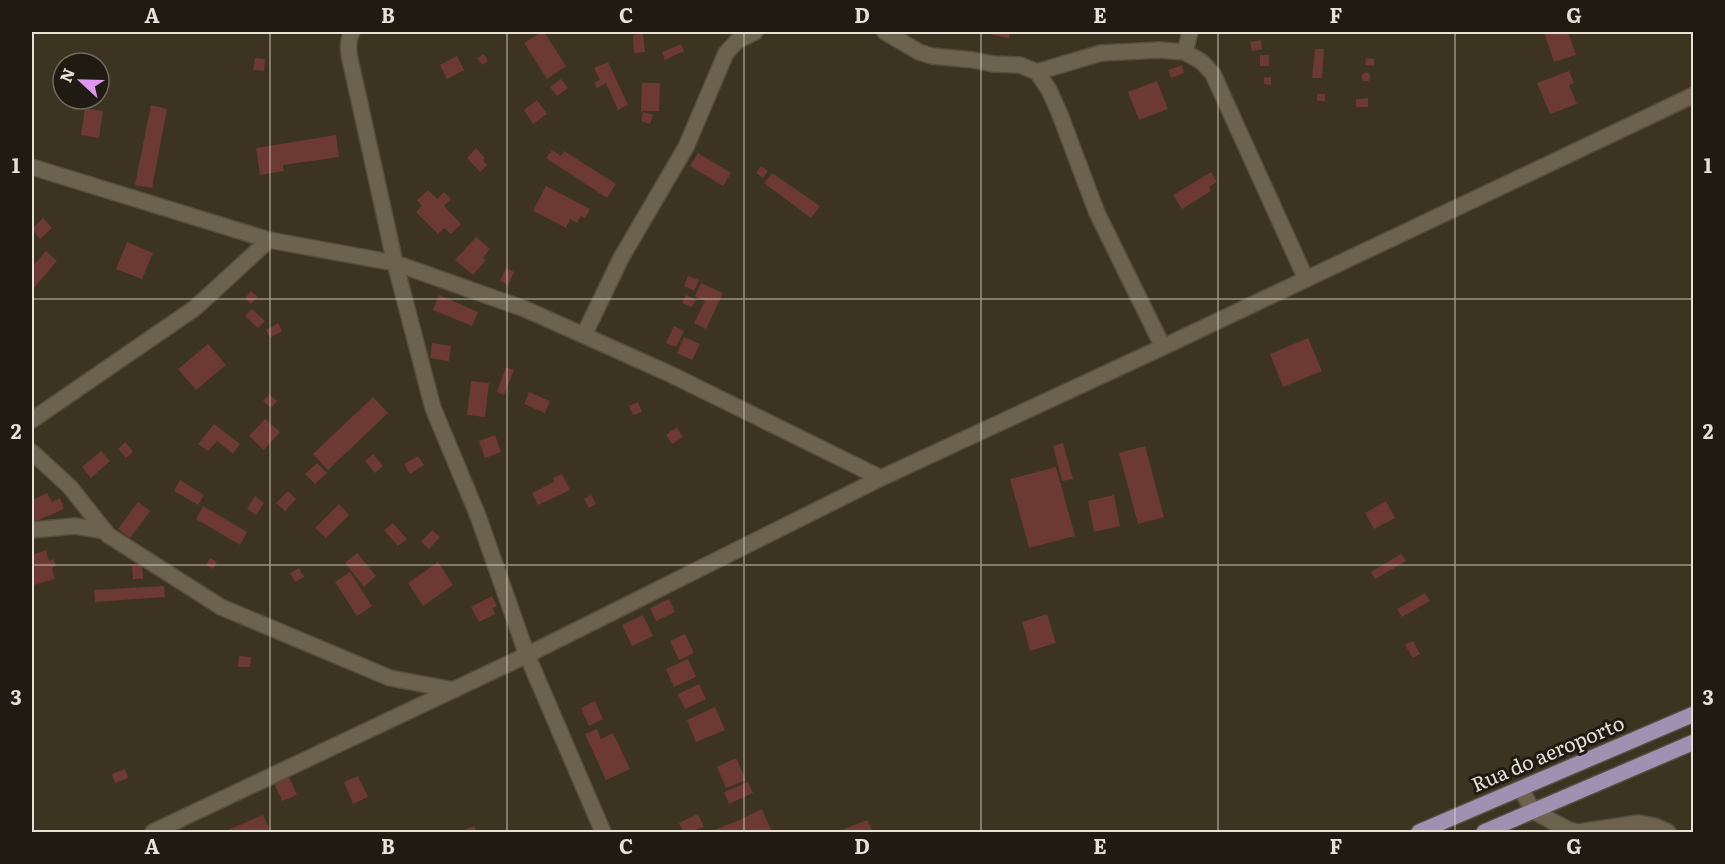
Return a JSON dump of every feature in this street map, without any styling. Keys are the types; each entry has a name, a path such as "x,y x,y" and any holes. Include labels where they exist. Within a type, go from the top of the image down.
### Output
{"main road":[{"name":"Rua do aeroporto","path":"1419,832 1694,714"},
{"path":"1484,832 1694,742"}],"street":[{"path":"352,32 349,37 349,52 395,262 433,408 478,516 527,655 603,832"},
{"path":"584,335 621,258 686,147 726,53 737,41 754,32"},
{"path":"885,32 919,52 932,56 1020,65 1037,72 1049,90 1059,112 1097,213 1163,347"},
{"path":"1185,52 1190,32"},
{"path":"1037,72 1101,53 1159,50 1185,52 1202,62 1213,74 1306,279"},
{"path":"153,832 527,655 881,478 1694,95"},
{"path":"32,166 269,240 395,262 525,309 670,374 881,478"},
{"path":"32,420 195,308 269,240"},
{"path":"32,452 70,488 108,535 221,607 390,678 454,690"},
{"path":"32,530 75,526 105,531"},
{"path":"1521,789 1533,811 1569,830 1580,832 1639,823 1655,826 1668,832"}],"building":[{"path":"544,32 566,66 547,79 524,43"},
{"path":"993,32 1010,32 1009,38 992,35"},
{"path":"1544,32 1568,32 1576,55 1554,62"},
{"path":"643,34 645,52 634,53 633,35"},
{"path":"1261,40 1262,49 1252,51 1250,42"},
{"path":"681,44 684,51 665,60 662,52"},
{"path":"1315,49 1324,49 1322,78 1312,78"},
{"path":"484,54 488,61 482,65 477,58"},
{"path":"1260,55 1269,55 1269,66 1260,66"},
{"path":"457,56 464,70 447,79 440,65"},
{"path":"255,58 265,59 264,71 253,70"},
{"path":"1366,58 1374,59 1374,66 1365,65"},
{"path":"608,62 628,105 618,110 606,83 597,88 594,83 600,80 594,68"},
{"path":"1182,65 1184,73 1171,78 1168,70"},
{"path":"1569,71 1574,83 1569,85 1577,104 1550,114 1537,83"},
{"path":"1366,72 1371,77 1366,82 1361,77"},
{"path":"1264,77 1271,77 1271,85 1264,84"},
{"path":"561,79 568,88 557,96 550,87"},
{"path":"1157,81 1168,109 1139,120 1128,92"},
{"path":"642,83 660,83 659,111 641,111"},
{"path":"1317,94 1325,94 1325,101 1317,101"},
{"path":"1368,98 1368,107 1356,107 1356,99"},
{"path":"537,100 547,114 533,124 524,110"},
{"path":"151,105 167,109 152,188 135,185"},
{"path":"85,111 103,111 99,138 81,135"},
{"path":"643,112 653,115 650,124 641,121"},
{"path":"336,135 339,157 283,165 284,171 260,175 256,148"},
{"path":"476,148 485,158 483,160 487,165 480,172 467,158"},
{"path":"552,150 561,156 564,151 616,184 607,198 546,158"},
{"path":"698,153 731,173 723,186 690,166"},
{"path":"761,166 768,171 763,178 756,173"},
{"path":"1211,172 1217,182 1209,187 1211,191 1182,209 1173,195"},
{"path":"772,173 820,206 811,218 764,183"},
{"path":"546,186 590,209 585,218 581,216 577,223 570,219 566,228 533,211"},
{"path":"428,190 437,199 444,192 451,199 444,206 461,224 451,234 444,228 438,234 416,212 422,206 417,200"},
{"path":"43,218 52,228 40,239 32,229"},
{"path":"476,237 490,249 483,258 486,260 473,275 455,260"},
{"path":"127,242 153,253 142,279 116,269"},
{"path":"46,251 57,261 32,290 32,267"},
{"path":"506,268 514,272 508,285 500,281"},
{"path":"688,276 699,280 694,291 684,286"},
{"path":"701,283 723,293 706,329 694,323 705,301 695,296"},
{"path":"251,291 258,297 251,304 245,298"},
{"path":"439,295 478,312 472,326 433,310"},
{"path":"686,295 696,300 692,307 682,303"},
{"path":"252,309 265,321 258,328 245,316"},
{"path":"278,323 282,331 270,338 266,330"},
{"path":"674,326 684,331 676,347 666,343"},
{"path":"684,337 700,344 692,360 677,353"},
{"path":"1308,338 1322,371 1283,387 1270,354"},
{"path":"432,343 451,346 449,361 430,358"},
{"path":"208,344 226,365 196,390 178,369"},
{"path":"506,367 514,370 504,395 497,392"},
{"path":"471,381 489,383 485,417 467,415"},
{"path":"529,392 550,401 545,413 524,404"},
{"path":"269,394 277,401 271,408 263,401"},
{"path":"373,397 388,413 328,470 313,454"},
{"path":"638,402 642,412 633,415 629,406"},
{"path":"265,419 280,432 264,450 249,436"},
{"path":"214,424 240,444 233,454 217,441 208,451 198,444"},
{"path":"677,427 683,437 672,444 666,435"},
{"path":"495,435 501,452 485,458 479,441"},
{"path":"125,442 133,452 126,458 118,449"},
{"path":"1063,443 1073,479 1062,481 1053,446"},
{"path":"1145,446 1164,517 1138,524 1119,453"},
{"path":"101,451 110,461 91,478 82,467"},
{"path":"373,454 383,466 375,473 365,461"},
{"path":"418,456 424,465 410,474 404,464"},
{"path":"317,463 327,473 315,484 305,474"},
{"path":"1056,467 1075,536 1029,548 1010,479"},
{"path":"562,474 570,490 538,505 532,493 554,482 553,478"},
{"path":"180,480 204,495 198,505 174,491"},
{"path":"288,491 296,499 285,511 276,503"},
{"path":"47,493 52,502 60,498 64,509 34,522 32,500"},
{"path":"591,495 596,504 589,508 584,499"},
{"path":"1114,495 1120,526 1094,532 1088,501"},
{"path":"255,496 264,503 256,515 247,509"},
{"path":"1386,501 1395,518 1374,529 1365,513"},
{"path":"138,502 150,511 130,538 118,529"},
{"path":"339,504 349,515 326,538 315,528"},
{"path":"203,506 247,532 240,545 196,519"},
{"path":"393,523 407,539 398,546 384,530"},
{"path":"432,530 440,537 429,549 421,542"},
{"path":"46,550 49,561 53,559 56,566 52,568 55,579 34,585 32,555"},
{"path":"357,553 376,576 364,587 345,563"},
{"path":"1401,554 1406,561 1375,579 1371,572"},
{"path":"210,558 217,562 213,569 206,565"},
{"path":"438,562 453,585 423,606 408,583"},
{"path":"132,566 142,566 143,579 133,579"},
{"path":"299,568 304,577 295,582 290,573"},
{"path":"350,572 372,606 357,616 335,582"},
{"path":"164,586 165,597 95,602 94,590"},
{"path":"1425,593 1430,601 1402,617 1397,609"},
{"path":"492,596 497,606 493,608 495,614 479,622 471,607"},
{"path":"669,599 675,612 656,621 650,608"},
{"path":"1047,614 1056,643 1030,651 1022,622"},
{"path":"643,615 653,636 632,646 622,625"},
{"path":"685,634 694,653 679,660 670,641"},
{"path":"1413,641 1420,654 1413,658 1405,645"},
{"path":"239,656 251,657 250,667 238,667"},
{"path":"688,659 696,677 674,687 666,669"},
{"path":"699,684 706,699 685,709 678,694"},
{"path":"595,701 603,719 589,726 581,708"},
{"path":"715,707 725,730 696,742 687,720"},
{"path":"597,729 601,739 613,733 630,769 606,780 585,734"},
{"path":"736,758 746,780 726,788 717,767"},
{"path":"125,769 128,778 115,783 112,774"},
{"path":"358,776 368,797 353,804 344,782"},
{"path":"289,777 297,795 282,801 274,783"},
{"path":"748,782 753,793 729,804 724,792"},
{"path":"762,809 772,832 709,832 737,821"},
{"path":"698,814 704,827 683,832 679,823"},
{"path":"263,815 271,832 223,832"},
{"path":"867,820 873,832 837,832"},
{"path":"474,826 477,832 459,832"}]}
